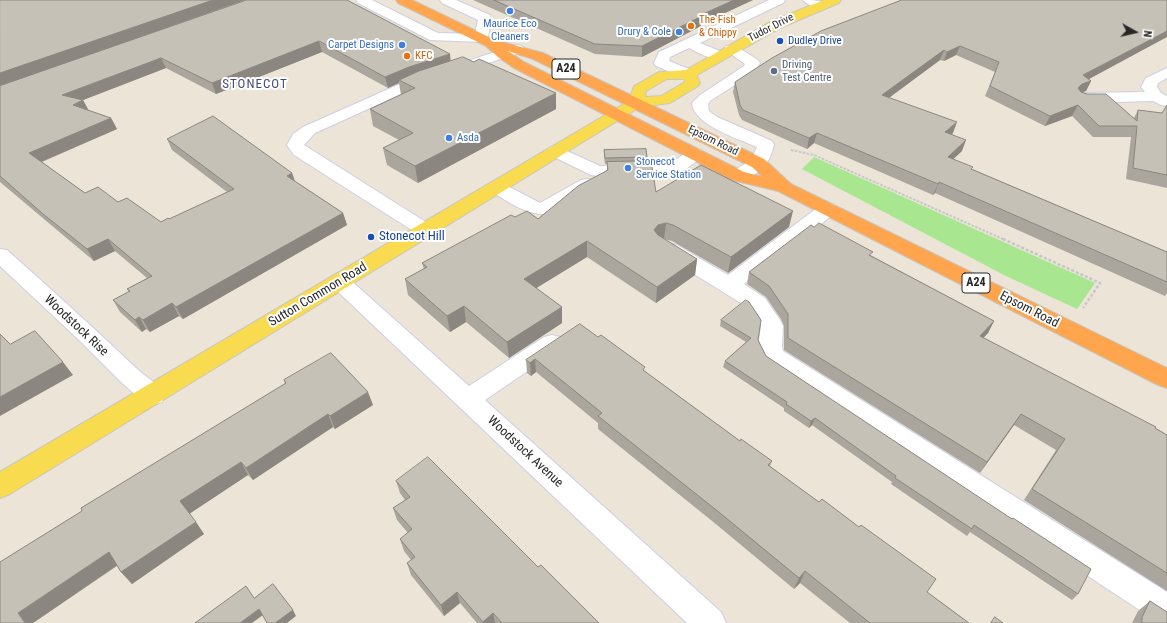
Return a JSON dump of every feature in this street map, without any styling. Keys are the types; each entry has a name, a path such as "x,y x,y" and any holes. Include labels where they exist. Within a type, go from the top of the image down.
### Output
{"highway":[{"name":"A24","path":"402,0 498,46 538,56 636,103"},
{"name":"A24","path":"498,46 519,65 616,115"},
{"name":"Epsom Road","path":"636,103 758,163 784,187"},
{"name":"Epsom Road","path":"616,115 738,176 784,187 1167,379"}],"main road":[{"name":"Tudor Drive","path":"636,103 639,89 656,79 664,75 689,74 725,52 776,25 822,4 835,0"},
{"path":"636,103 665,100 693,83 689,74"},
{"name":"Sutton Common Road","path":"0,486 152,396 636,103"}],"street":[{"path":"362,0 435,37 498,46"},
{"path":"446,0 485,18 498,46"},
{"path":"689,74 661,63 664,55 779,0"},
{"path":"809,0 822,4"},
{"path":"687,43 725,52 753,63 750,69 705,98 700,103 700,109 710,120 766,145 758,163 738,176"},
{"path":"425,230 300,151 295,145 299,138 309,130 416,82 486,58 498,46"},
{"path":"1162,99 1150,87 1151,81 1167,72"},
{"path":"1082,98 1162,99"},
{"path":"556,151 597,171 673,170 695,154"},
{"path":"496,187 537,209 544,209 580,190 591,181 597,171"},
{"path":"729,285 828,209"},
{"path":"664,246 757,303 772,326 770,347 773,356 1167,610"},
{"name":"Woodstock Rise","path":"0,255 152,396"},
{"name":"Woodstock Avenue","path":"340,282 710,623"},
{"path":"468,399 569,332"}],"path":[{"path":"785,149 814,155 1100,283 1083,308"}],"green space":[{"path":"814,157 1095,283 1077,309 1004,275 802,169"}],"building":[{"path":"0,0 213,0 0,73"},
{"path":"247,0 347,0 450,54 409,67 385,77 319,41 212,83 161,58 62,95 83,100 73,105 111,118 29,153 85,193 98,187 118,202 127,198 161,222 234,189 167,139 213,116 292,173 287,176 343,213 176,307 172,303 143,320 139,317 135,320 113,300 130,291 127,289 152,276 108,239 87,249 43,214 0,176 0,86"},
{"path":"494,0 734,0 701,15 702,16 642,46 595,44"},
{"path":"902,0 1167,0 1167,31 1083,75 1091,81 1082,84 1078,88 1081,92 1087,94 1106,94 1137,121 1138,110 1162,113 1167,105 1167,175 1133,168 1137,126 1099,126 1078,105 1050,116 990,86 999,62 960,46 947,52 944,50 882,95 957,122 945,132 966,140 948,157 973,167 971,169 1167,252 1167,282 939,182 938,184 817,133 809,138 743,110 740,105 735,82 772,58 821,31"},
{"name":"Asda","path":"463,57 474,62 479,59 556,93 415,166 383,148 413,133 370,109 415,88 399,80 419,71"},
{"path":"646,149 647,157 605,158 604,150"},
{"path":"651,161 656,192 701,165 793,211 731,257 673,225 666,223 658,225 654,230 658,235 697,259 657,287 587,241 524,279 562,307 507,342 464,306 447,316 405,279 427,267 422,263 511,215 515,217 527,211 538,219 578,186 608,170 607,162"},
{"path":"819,223 873,252 869,255 994,321 980,336 1156,427 1155,428 1167,435 1167,573 1032,489 1065,439 1021,414 987,462 788,338 788,314 769,286 749,272 811,225 814,227"},
{"path":"746,300 761,320 758,340 766,356 1012,519 1013,518 1091,569 1078,594 974,525 972,529 895,478 896,476 815,418 811,421 786,404 787,402 725,361 751,338 721,320"},
{"path":"580,324 598,337 601,335 645,367 643,370 740,441 741,439 772,461 768,465 819,502 822,499 859,527 861,525 936,579 927,592 969,623 870,623 805,571 799,578 598,416 602,413 535,359 530,363 526,360"},
{"path":"35,331 63,362 0,397 0,334 10,344"},
{"path":"331,353 368,392 330,416 328,414 246,468 241,462 180,501 196,522 121,572 109,552 18,613 25,623 0,623 0,562 82,511 81,508 286,383 284,380"},
{"path":"428,457 538,567 541,565 599,623 502,623 493,613 483,622 457,592 441,605 407,563 415,557 400,539 412,529 393,508 410,497 396,481"},
{"path":"273,584 293,610 275,623 267,623 259,609 240,623 195,623 246,586 254,598"},
{"path":"1150,601 1167,612 1167,623 1142,623 1142,618"},
{"path":"995,617 1003,623 991,623"}],"place":[{"name":"Maurice Eco Cleaners","path":"510,11"},
{"name":"The Fish & Chippy","path":"691,26"},
{"name":"Drury & Cole","path":"679,32"},
{"name":"Dudley Drive","path":"780,41"},
{"name":"Carpet Designs","path":"402,45"},
{"name":"KFC","path":"407,56"},
{"name":"Driving Test Centre","path":"774,71"},
{"name":"Asda","path":"449,138"},
{"name":"Stonecot Service Station","path":"628,168"},
{"name":"Stonecot Hill","path":"371,237"}],"district":[{"name":"STONECOT","path":"255,85"}]}
